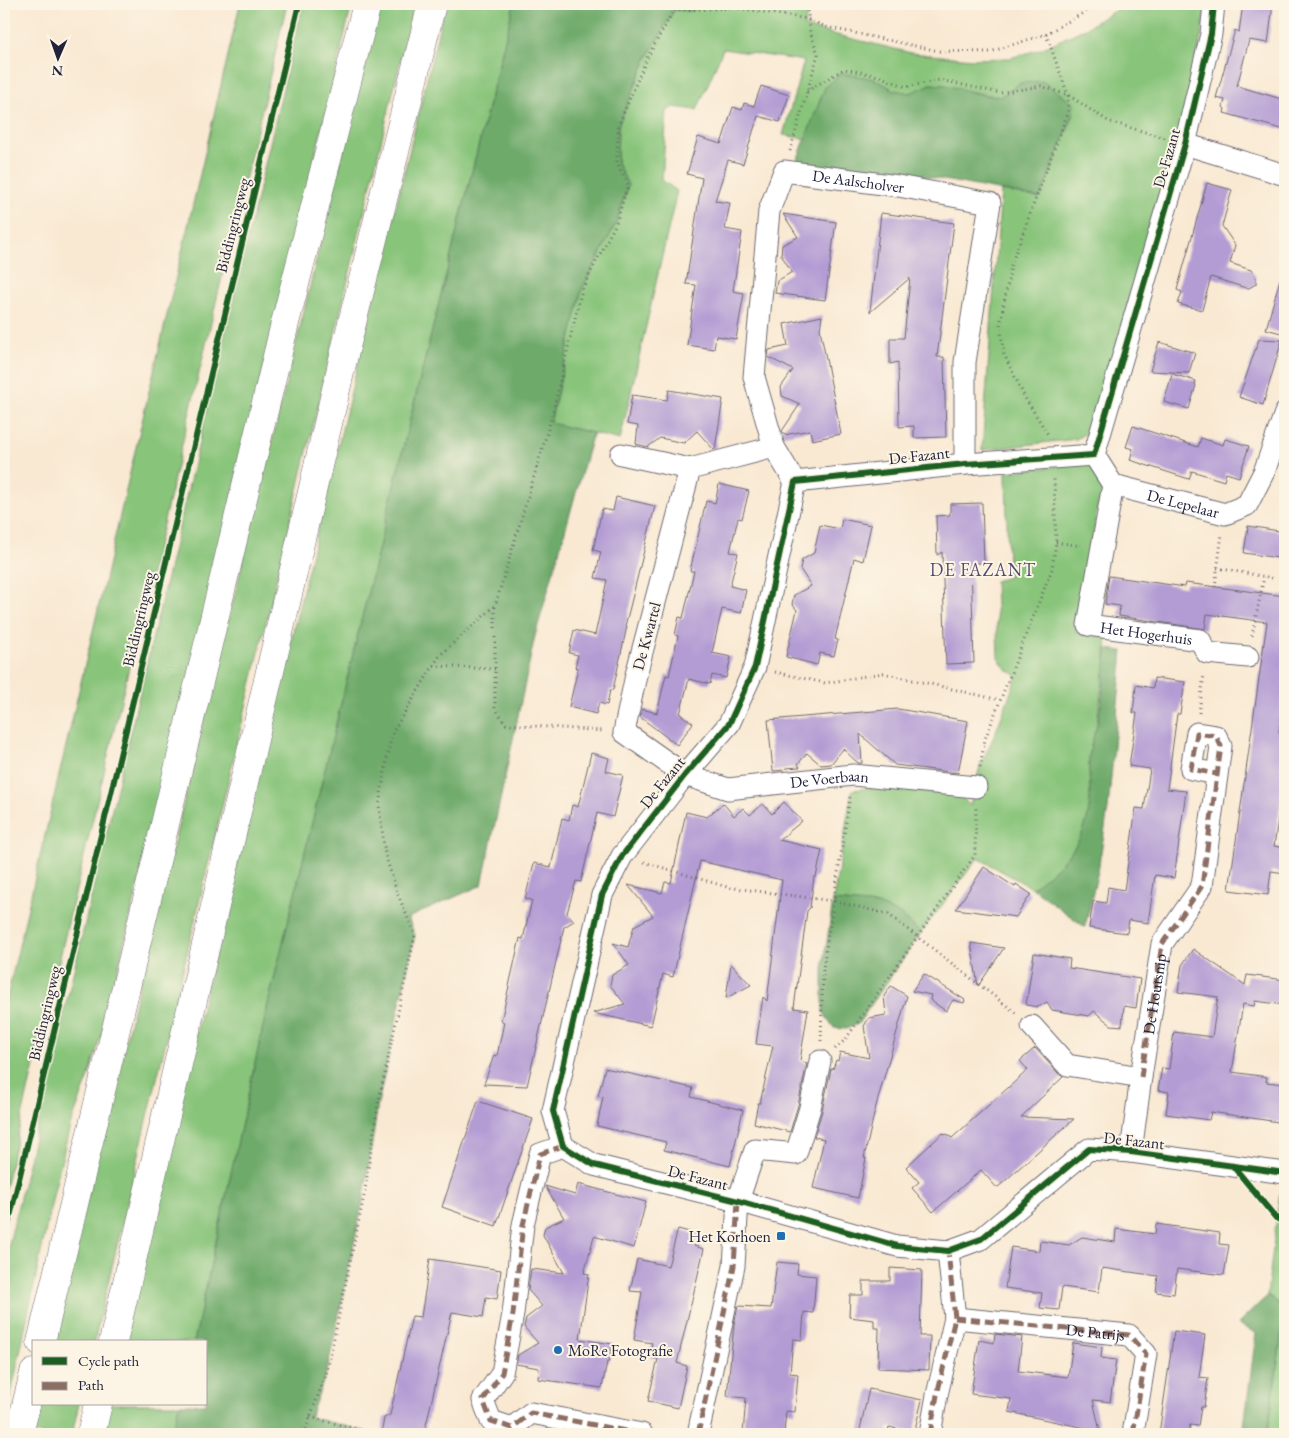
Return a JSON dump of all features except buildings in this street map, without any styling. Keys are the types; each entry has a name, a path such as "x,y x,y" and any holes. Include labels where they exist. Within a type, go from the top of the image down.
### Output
{"main road":[{"path":"41,1340 285,324 367,4"},
{"path":"113,1340 345,351 432,4"},
{"path":"19,1434 32,1380"},
{"path":"91,1434 98,1406"}],"street":[{"name":"De Fazant","path":"1214,4 1211,34 1185,144 1094,455 966,464 796,482 755,667 729,724 684,775 622,856 602,895 553,1111 563,1146 594,1165 738,1201 897,1246 948,1251 981,1239 1089,1149 1131,1152 1285,1173"},
{"path":"1185,144 1285,175"},
{"path":"784,171 769,211 754,377 774,447 796,482"},
{"name":"De Aalscholver","path":"784,171 898,186 990,203 965,362 966,464"},
{"name":"De Lepelaar","path":"1113,485 1225,514 1247,505 1264,472 1285,413"},
{"path":"622,454 690,469 774,447"},
{"path":"1094,455 1113,485"},
{"name":"De Kwartel","path":"624,732 636,675 690,469"},
{"name":"Het Hogerhuis","path":"1113,485 1088,625 1200,640 1207,653 1248,656"},
{"path":"624,732 684,775"},
{"name":"De Houtsnip","path":"1131,1152 1162,944 1202,886 1217,774"},
{"name":"De Voerbaan","path":"684,775 728,789 853,775 976,787"},
{"path":"1032,1026 1067,1065 1141,1077"},
{"path":"698,1434 734,1266 738,1201 755,1150 796,1154 810,1108 820,1061"},
{"path":"563,1146 540,1154 523,1225 513,1314 502,1373 484,1400 491,1421 512,1428 532,1413 642,1434"},
{"path":"930,1434 937,1395 956,1318 948,1251"},
{"name":"De Patrijs","path":"956,1318 1129,1335 1146,1354 1134,1434"}],"path":[{"path":"671,4 674,10"},
{"path":"784,171 818,54 810,32 807,4"},
{"path":"674,10 737,8 808,19 826,27 939,51 990,52 1046,34 1099,4"},
{"path":"624,732 506,724 495,708 495,606 550,423 582,289 616,223 628,185 617,163 618,126 646,58 674,10"},
{"path":"820,1061 845,1040 976,855 976,787 985,739 1052,569 1056,542 1053,458 1049,436 1025,398 1004,354 1000,325 1011,265 1068,112 1068,95 1046,34"},
{"path":"807,91 844,69 879,76 906,88 940,80 1000,93 1041,86 1068,95 1108,121 1185,144"},
{"path":"1215,587 1225,514"},
{"path":"1217,568 1273,578"},
{"path":"1248,656 1264,577"},
{"path":"304,1434 327,1371 364,1196 378,1104 415,935 398,895 385,854 379,805 391,737 440,655 495,606"},
{"path":"434,666 495,669"},
{"path":"755,667 825,683 883,673 1000,700"},
{"path":"820,1061 823,968 853,775"},
{"path":"622,856 727,887 833,901 888,914 1032,1026"},
{"path":"310,1417 376,1434"}],"green space":[{"path":"240,4 287,4 4,1192 4,1010"},
{"path":"303,4 352,4 104,1026 88,1079 70,1126 54,1191 4,1428 4,1265"},
{"path":"379,4 414,4 94,1340 52,1340"},
{"path":"445,4 514,4 417,391 268,1004 194,1340 121,1340"},
{"path":"514,4 699,4 693,11 674,10 647,58 618,126 617,163 628,185 616,223 582,289 550,423 593,433 535,636 482,885 408,918 415,935 378,1104 364,1196 327,1371 310,1417 376,1434 172,1434 179,1406 208,1406 208,1340 194,1340 268,1004 417,391"},
{"path":"699,4 810,4 804,27 911,53 972,59 1010,58 1041,49 1084,29 1126,4 1207,4 1183,133 1156,204 1112,362 1086,433 1076,439 982,450 1001,191 1040,198 1073,116 1074,104 1020,83 1000,97 931,84 910,94 894,90 875,79 813,121 805,139 783,135 804,61 723,49 697,110 673,107 667,111 662,180 677,191 620,440 550,423 582,289 616,223 628,185 617,163 618,126 647,58 674,10 692,11"},
{"path":"841,73 875,79 894,90 910,93 931,84 946,85 983,95 1000,97 1020,83 1043,81 1074,104 1073,115 1040,198 896,171 869,178 795,166 825,87"},
{"path":"1088,463 1110,484 1099,500 1076,633 1107,637 1090,803 1084,832 1079,842 1063,861 1032,888 978,858 921,933 901,915 878,905 833,901 852,790 879,787 959,794 970,806 980,766 995,734 1017,676 1005,668 998,657 995,581 1008,577 1006,472"},
{"path":"1107,649 1123,651 1108,809 1098,871 1085,927 1032,888 1066,858 1081,836 1086,823 1089,809 1091,744 1100,712"},
{"path":"833,901 878,905 901,915 921,933 858,1024 846,1029 834,1028 823,1012 823,968"},
{"path":"1281,1184 1285,1186 1285,1308 1267,1296"},
{"path":"1267,1296 1285,1308 1268,1434 1243,1434 1256,1333 1238,1324"},
{"path":"1285,1313 1285,1418 1283,1434 1268,1434"},
{"path":"36,1406 79,1406 72,1434 29,1434"},
{"path":"106,1406 179,1406 172,1434 99,1434"}],"marked path":[{"path":"1141,1077 1162,944 1202,886 1221,746 1216,736 1197,733 1191,769 1217,774"},
{"path":"563,1146 540,1154 523,1225 513,1314 502,1373 483,1400 491,1421 512,1428 531,1413 642,1434"},
{"path":"698,1434 734,1266 738,1201"},
{"path":"930,1434 955,1318 948,1251"},
{"path":"955,1318 1129,1335 1146,1354 1133,1434"}],"cycle path":[{"name":"Biddingringweg","path":"4,1242 299,4"},
{"path":"1214,4 1211,34 1185,144 1094,455 965,464 795,482 755,667 729,724 685,775 622,856 602,895 553,1111 563,1146 594,1165 738,1201 897,1246 948,1251 981,1239 1089,1149 1131,1152 1285,1173"},
{"path":"1233,1166 1276,1218 1285,1223"}],"place":[{"name":"Het Korhoen","path":"781,1236"},
{"name":"MoRe Fotografie","path":"558,1350"}],"district":[{"name":"DE FAZANT","path":"983,570"}]}
